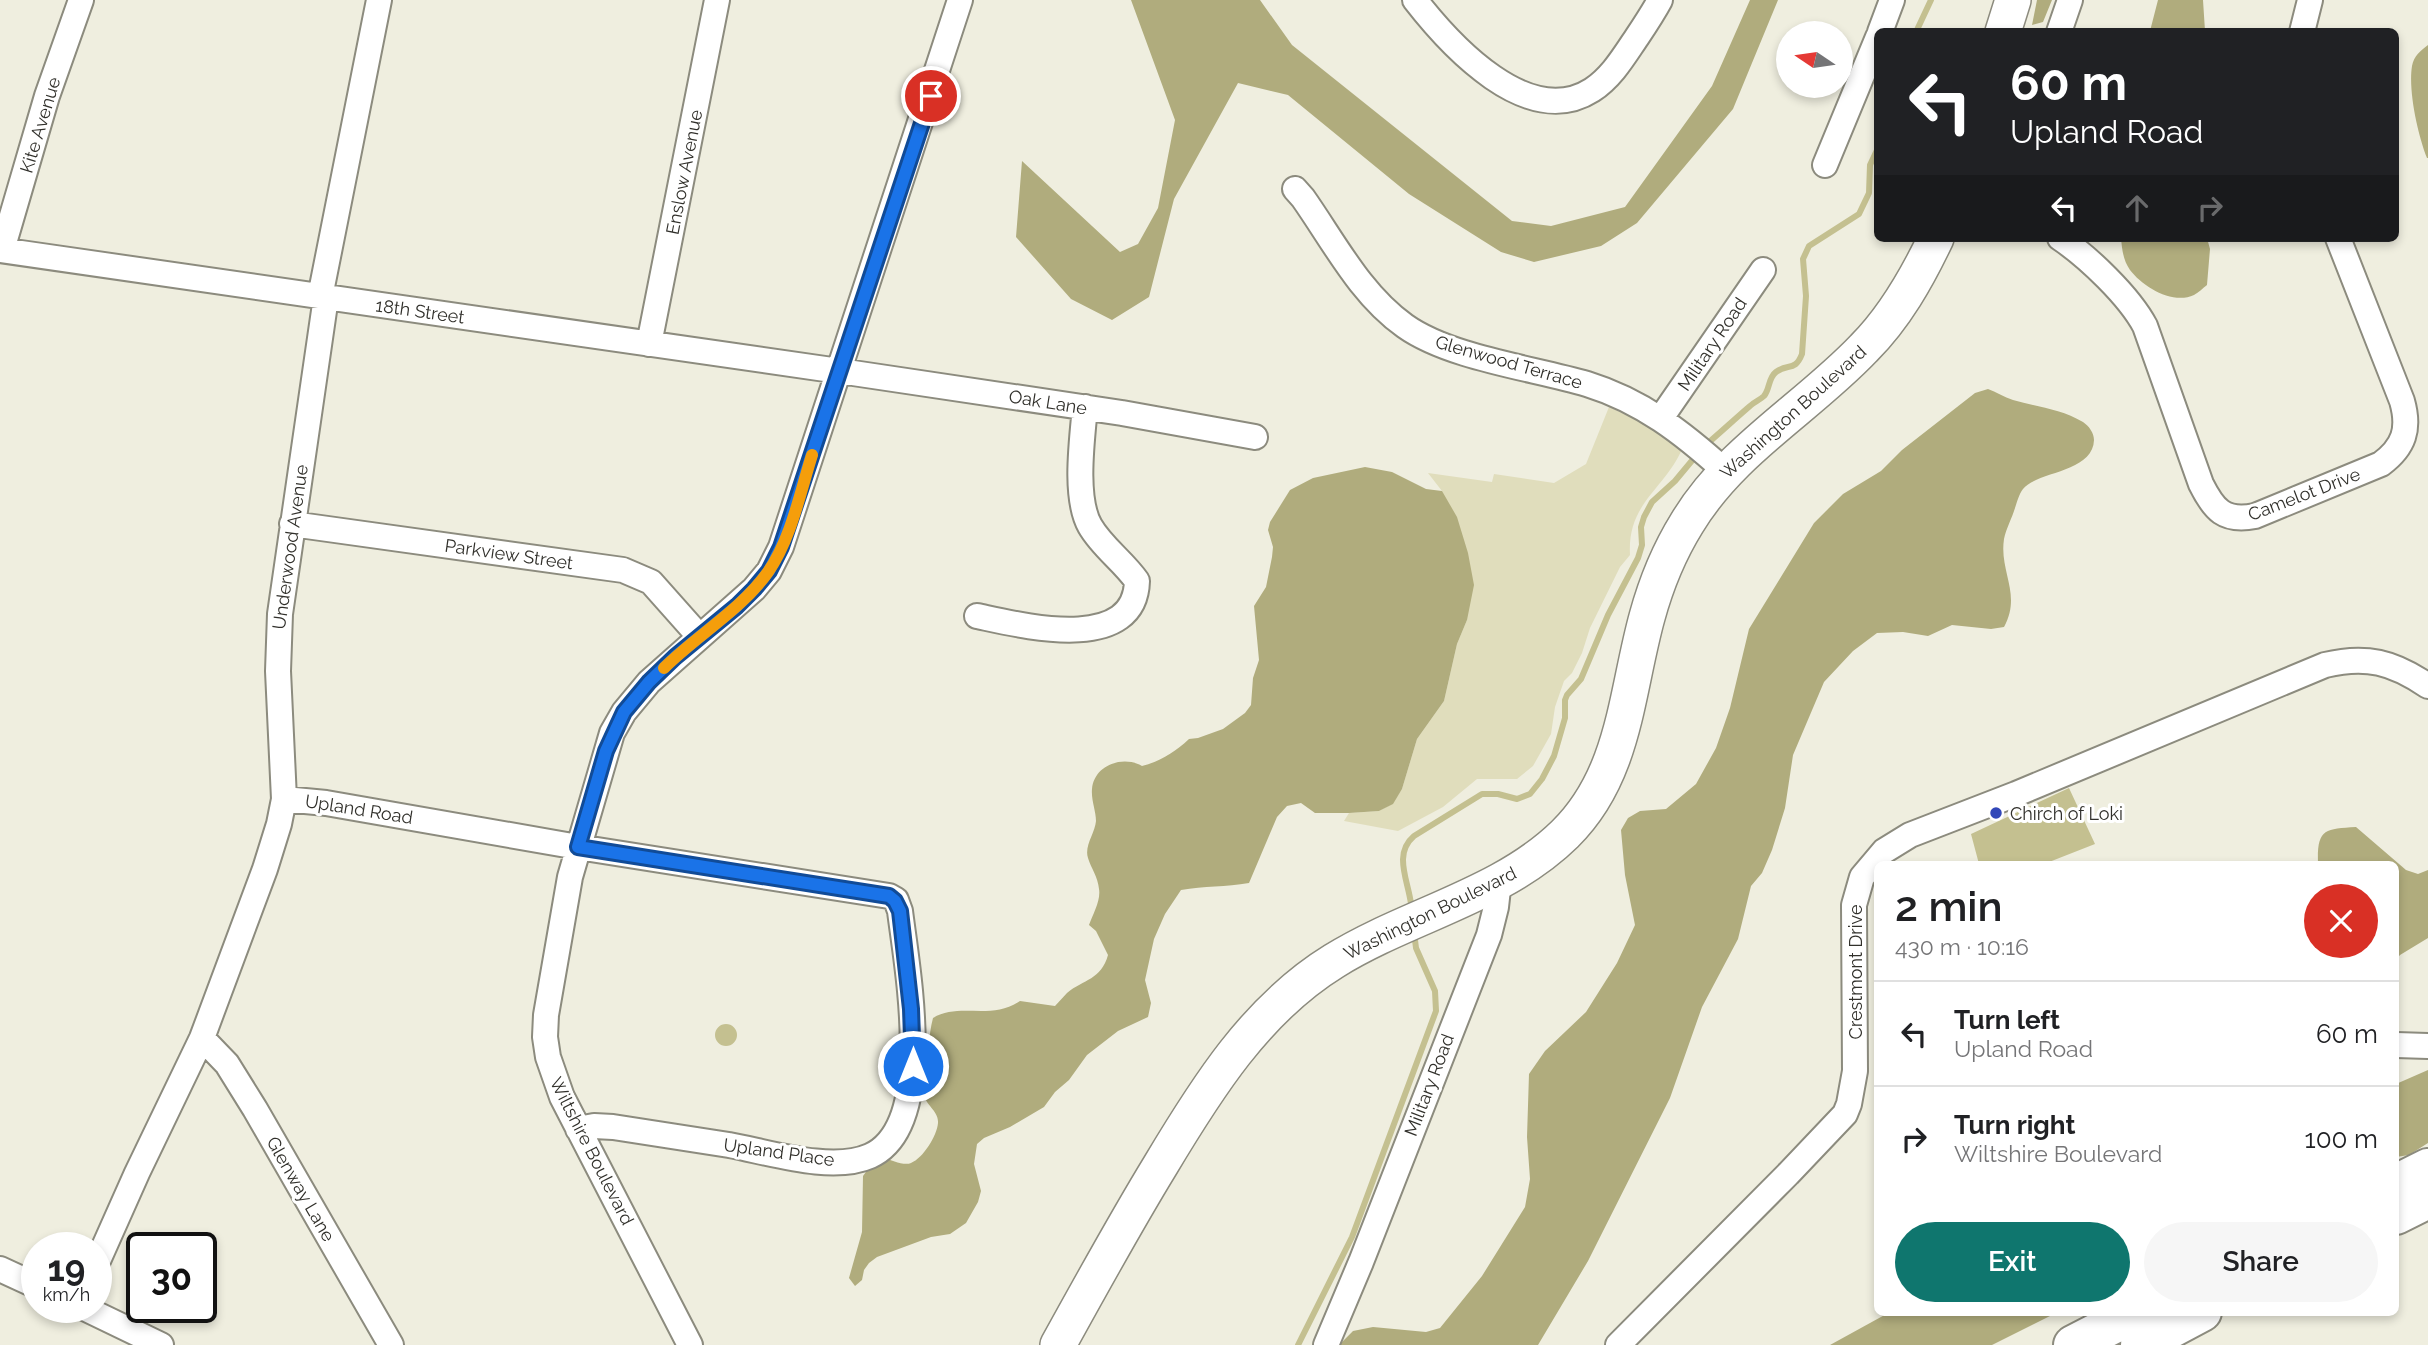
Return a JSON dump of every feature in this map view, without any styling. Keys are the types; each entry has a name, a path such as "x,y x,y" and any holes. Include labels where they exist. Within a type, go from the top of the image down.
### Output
{"main road":[{"path":"2399,1182 2428,1168"},
{"path":"2399,1214 2428,1199"},
{"path":"2073,1345 2129,1316"},
{"path":"2140,1345 2194,1316"}],"street":[{"name":"Kite Avenue","path":"1,250 47,96 81,0"},
{"name":"Underwood Avenue","path":"284,799 278,639 323,297 379,0"},
{"name":"Enslow Avenue","path":"649,344 718,0"},
{"name":"Wiltshire Boulevard","path":"690,1345 554,1078 545,1037 548,996 558,941 578,847 606,751 624,712 649,682 699,636 737,606 769,571 781,547 960,0"},
{"path":"1415,0 1450,42 1491,76 1514,91 1555,100 1575,98 1591,91 1606,79 1623,58 1660,0"},
{"path":"1882,28 1892,0"},
{"path":"2004,28 2013,0"},
{"path":"2060,28 2070,0"},
{"path":"2303,28 2310,0"},
{"path":"1825,165 1874,47"},
{"name":"Glenwood Terrace","path":"1295,189 1360,282 1407,327 1423,337 1475,355 1587,384 1619,396 1661,418 1725,471"},
{"name":"Washington Boulevard","path":"1058,1345 1189,1118 1247,1037 1276,1006 1304,981 1335,960 1533,861 1566,834 1588,808 1614,758 1656,585 1687,521 1725,471 1742,454 1821,388 1866,346 1908,292 1934,242"},
{"name":"Camelot Drive","path":"2064,242 2137,310 2201,484 2218,511 2240,519 2255,516 2381,464 2393,456 2402,444 2406,430 2402,401 2340,242"},
{"name":"18th Street","path":"1,250 840,371"},
{"name":"Military Road","path":"1661,418 1763,270"},
{"name":"Oak Lane","path":"840,371 1085,407 1255,436"},
{"path":"977,616 1042,629 1075,631 1110,621 1122,615 1131,605 1136,594 1136,581 1091,528 1085,515 1082,472 1085,407"},
{"name":"Parkview Street","path":"292,524 623,570 651,582 699,636"},
{"name":"Crestmont Drive","path":"1876,861 1884,851 1910,835 2016,794 2325,665 2354,659 2369,660 2399,668 2427,684"},
{"name":"Upland Road","path":"111,1232 202,1038 265,869 284,799 326,803 578,847 889,896"},
{"name":"Crestmont Drive","path":"1618,1345 1845,1114 1855,1071 1854,905 1863,877 1874,863"},
{"name":"Military Road","path":"1326,1345 1489,935 1499,880"},
{"name":"Upland Place","path":"578,1129 613,1127 821,1161 856,1160 871,1156 894,1135 903,1113 909,1092 913,1047 900,911 889,896"},
{"name":"Glenway Lane","path":"202,1038 227,1064 255,1109 391,1345"},
{"path":"2399,1045 2428,1046"},
{"path":"0,1269 21,1279"},
{"path":"112,1321 161,1345"}],"shaded area":[{"path":"1131,0 1260,0 1292,45 1512,221 1551,226 1625,207 1712,86 1750,0 1778,0 1733,109 1637,223 1601,246 1534,262 1501,252 1409,194 1288,95 1238,83 1174,199 1149,297 1112,320 1071,299 1016,237 1022,161 1120,252 1138,244 1158,208 1175,120"},
{"path":"2037,0 2052,0 2043,22 2032,25"},
{"path":"2158,0 2203,0 2205,28 2151,28"},
{"path":"2428,45 2427,158 2415,113 2411,76 2414,59"},
{"path":"2122,242 2208,242 2207,285 2196,294 2186,297 2177,298 2159,293 2136,276 2123,254"},
{"path":"1988,389 2013,400 2058,411 2083,422 2093,435 2091,451 2075,465 2030,483 2020,493 2004,539 2004,562 2011,604 2004,627 1991,629 1952,625 1928,636 1903,632 1877,633 1853,651 1824,682 1793,755 1785,808 1772,850 1762,873 1751,886 1738,939 1702,1007 1670,1098 1588,1261 1538,1345 1339,1345 1353,1331 1373,1327 1426,1332 1440,1328 1482,1276 1525,1207 1530,1179 1527,1137 1529,1074 1545,1051 1586,1012 1617,963 1635,925 1625,875 1621,830 1628,818 1640,811 1666,809 1696,784 1716,748 1730,708 1749,629 1814,523 1843,494 1881,471 1902,450 1975,393"},
{"path":"1609,407 1642,422 1683,447 1634,522 1630,555 1620,567 1590,628 1572,673 1564,681 1555,707 1551,734 1533,766 1517,779 1477,779 1443,807 1398,831 1344,821 1349,813 1379,811 1392,804 1402,789 1417,739 1444,701 1457,644 1467,620 1442,491 1428,473 1492,482 1494,474 1554,483 1586,464"},
{"path":"1365,467 1392,472 1426,489 1442,491 1457,517 1474,585 1444,701 1417,739 1402,789 1393,804 1379,811 1349,813 1315,813 1301,803 1287,806 1277,817 1249,883 1181,890 1165,914 1154,939 1145,980 1151,1003 1148,1017 1118,1031 1087,1055 1044,1107 977,1144 974,1164 981,1191 966,1223 950,1234 931,1237 877,1257 869,1263 862,1280 855,1286 849,1278 862,1232 863,1176 884,1158 905,1164 916,1160 929,1146 937,1128 938,1119 925,1098 924,1091 933,1018 954,1011 998,1010 1020,1001 1055,1006 1073,988 1101,970 1108,955 1096,931 1089,925 1099,893 1087,853 1096,821 1092,793 1094,781 1104,768 1111,764 1126,762 1142,766 1155,762 1189,739 1223,729 1245,713 1251,705 1253,678 1259,660 1254,606 1266,587 1272,557 1273,547 1268,530 1270,522 1290,490 1313,478"},
{"path":"2069,788 2095,844 2052,861 1978,861 1971,834"},
{"path":"2356,827 2396,861 2318,861 2321,837 2336,829"},
{"path":"2399,864 2418,874 2428,870 2428,938 2400,955"},
{"path":"726,1024 734,1027 737,1035 734,1043 726,1046 718,1043 715,1035 718,1027"},
{"path":"2428,1070 2428,1143 2409,1155 2399,1157 2399,1083"},
{"path":"1883,1316 2050,1316 1992,1345 1830,1345"}],"waterway":[{"path":"1918,28 1931,0"},
{"path":"1708,443 1764,396 1776,372 1794,365 1799,360 1802,354 1806,296 1803,259 1809,246 1859,214 1869,193 1870,165 1874,156"},
{"path":"1411,904 1403,859 1404,851 1414,836 1482,794 1498,794 1517,799 1530,794 1542,779 1554,756 1565,718 1567,695 1581,679 1608,615 1638,558 1644,517 1652,502 1675,481 1695,457"},
{"path":"1298,1345 1352,1237 1436,1011 1435,991 1415,940"}],"slow traffic":[{"path":"664,668 737,606 769,571 781,547 812,455"}],"place":[{"name":"Chirch of Loki","path":"1996,813"}],"route":[{"path":"913,1066 911,1009 900,911 889,896 578,847 612,733 624,712 675,657 754,589 769,571 781,547 931,96"}]}
